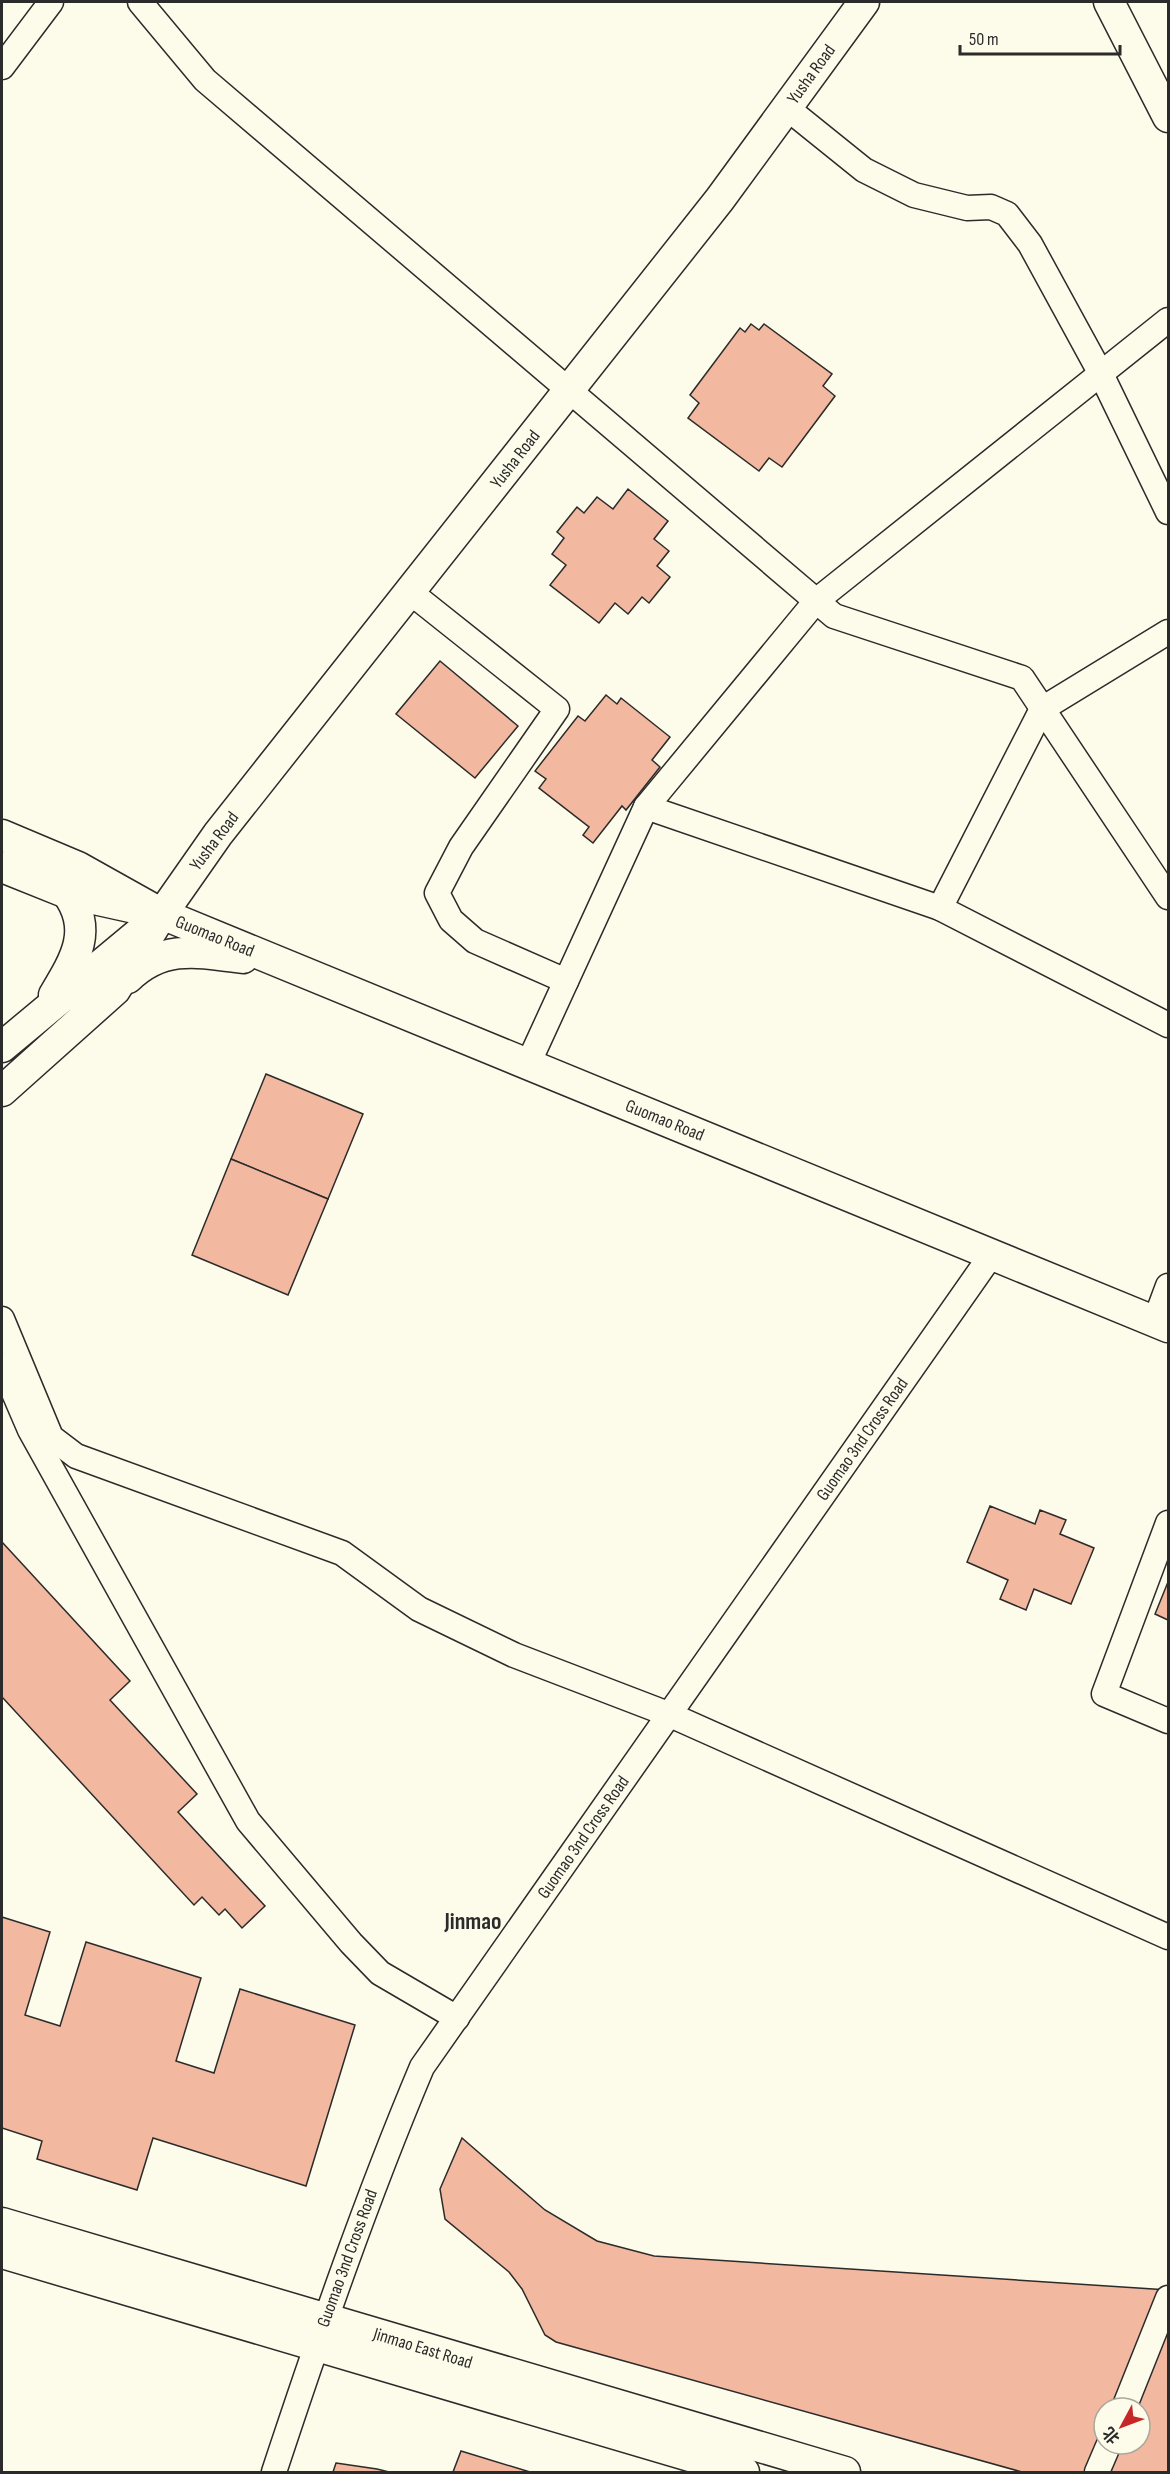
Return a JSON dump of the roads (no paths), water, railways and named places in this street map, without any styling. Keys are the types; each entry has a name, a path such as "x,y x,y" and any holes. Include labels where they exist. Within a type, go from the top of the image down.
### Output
{"main road":[{"name":"Yusha Road","path":"2,1091 115,990 197,863 720,199 864,2"},
{"path":"1109,2 1168,117"},
{"name":"Guomao Road","path":"2,836 72,880"},
{"path":"46,1010 79,946 80,917 72,880 120,881 157,890 175,884 197,863"},
{"name":"Guomao Road","path":"2,867 72,880 162,914 1162,1324"},
{"name":"Yusha Road","path":"2,1047 162,914"},
{"path":"115,990 142,963 161,955 184,952 216,954 283,963"},
{"name":"Jinmao East Road","path":"2,2223 320,2332 744,2472"},
{"name":"Jinmao East Road","path":"2,2253 320,2332 845,2472"}],"street":[{"path":"2,67 51,2"},
{"path":"140,2 205,80 834,616 1022,678 1168,897"},
{"path":"787,108 864,170 915,195 967,208 991,207 1007,214 1030,244 1101,374 1168,512"},
{"path":"528,1064 646,807 816,601 1168,320"},
{"path":"410,591 556,709 461,847 437,893 451,920 475,941 566,981"},
{"path":"940,908 1042,709 1168,632"},
{"path":"646,807 940,908 1168,1025"},
{"name":"Guomao 3nd Cross Road","path":"274,2472 320,2332 386,2154 422,2067 992,1254"},
{"path":"1162,1324 1168,1286"},
{"path":"2,1319 51,1437 76,1456 342,1553 419,1609 514,1655 668,1714 1168,1937"},
{"path":"2,1365 30,1430 248,1821 380,1973 457,2018"},
{"path":"1168,1523 1104,1694 1168,1720"},
{"path":"1129,2396 1168,2298"},
{"path":"1097,2472 1104,2456"}],"district":[{"name":"Jinmao","path":"473,1921"}]}
